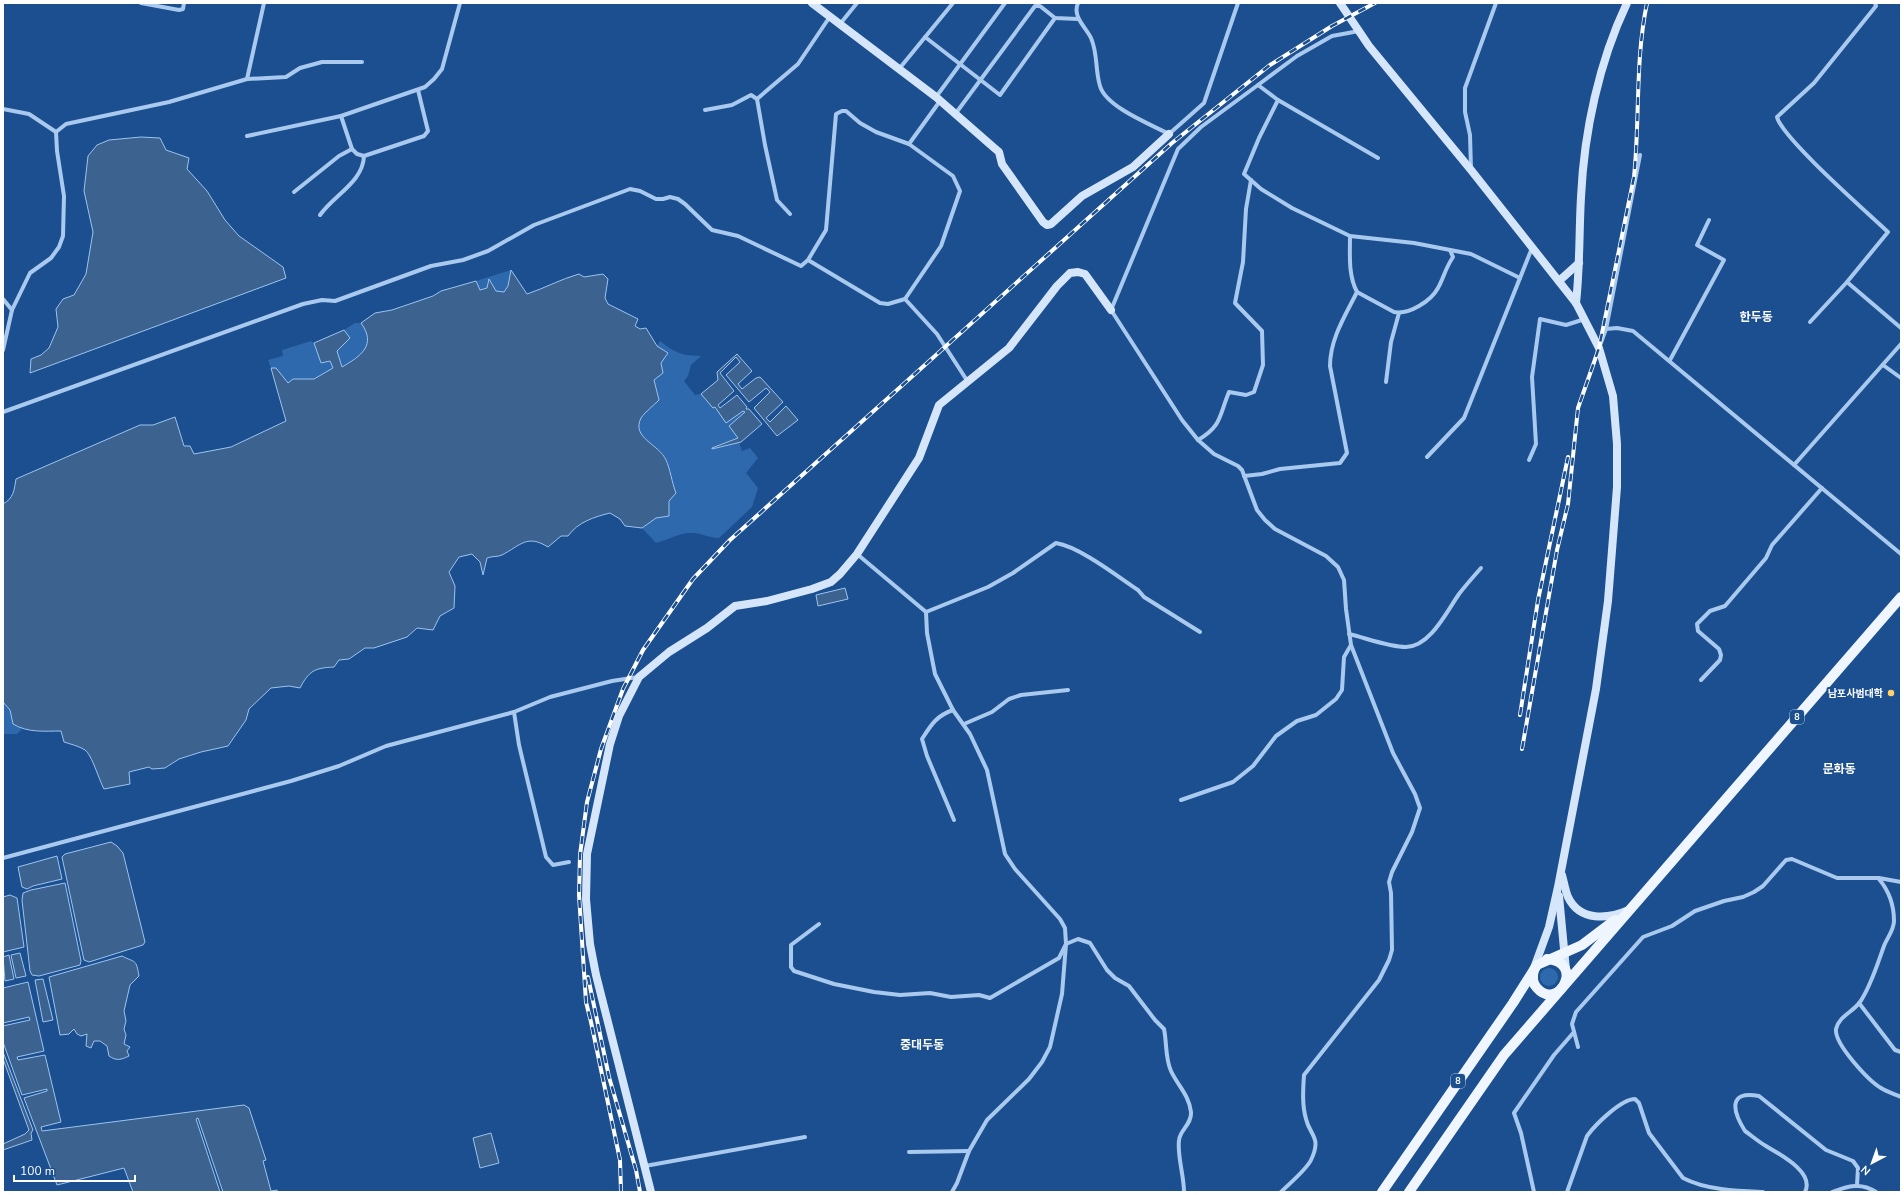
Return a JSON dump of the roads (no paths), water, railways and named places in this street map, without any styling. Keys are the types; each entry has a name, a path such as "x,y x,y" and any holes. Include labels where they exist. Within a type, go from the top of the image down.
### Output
{"main road":[{"name":"8","path":"1409,1192 1504,1055 1901,597"},
{"name":"8","path":"1547,960 1582,945 1630,909"},
{"path":"1547,960 1559,962 1566,972 1567,977 1563,988 1553,994 1538,990 1532,980 1534,969 1542,961 1547,960"},
{"name":"8","path":"1382,1192 1514,1002 1534,969"}],"street":[{"path":"141,3 179,10 183,9 184,3"},
{"path":"247,79 264,3"},
{"path":"247,136 341,116 418,90 430,83 442,69 460,3"},
{"path":"812,3 829,18 956,113 999,152 1002,164 1043,222 1047,225 1051,224 1082,196 1134,167 1204,103 1238,3"},
{"path":"840,25 857,3"},
{"path":"898,70 953,3"},
{"path":"909,144 960,65 1005,3"},
{"path":"1078,3 1076,7 1078,19 1089,33 1096,50 1099,81 1103,94 1115,106 1169,134"},
{"path":"1340,3 1348,17 1370,46 1471,170 1576,303 1599,348 1613,396 1617,444 1613,549 1596,689 1558,887 1549,927 1534,969"},
{"path":"1471,170 1470,135 1465,112 1465,88 1496,3"},
{"path":"1576,303 1580,262 1581,195 1590,120 1603,66 1618,21 1627,3"},
{"path":"1810,322 1847,282 1888,232 1815,164 1783,128 1777,117 1814,84 1876,6 1875,3"},
{"path":"956,113 1035,6 1040,6 1055,18 1078,19"},
{"path":"757,99 798,64 829,18"},
{"path":"925,37 1000,95 1055,18"},
{"path":"1111,310 1178,149 1202,127 1297,56 1332,36 1360,31"},
{"path":"56,132 66,124 169,102 247,79 286,77 300,68 322,62 362,62"},
{"path":"1258,85 1278,100 1378,158"},
{"path":"341,116 352,149 357,154 364,156 424,136 428,131 418,90"},
{"path":"705,110 732,105 751,95 757,99 764,145 777,200 790,214"},
{"path":"1278,100 1259,138 1244,174 1261,189 1292,208 1350,236 1414,243 1471,254 1520,278"},
{"path":"3,109 29,114 56,132 64,196 63,236 59,247 51,258 30,273 12,310 3,350"},
{"path":"3,412 303,304 322,300 335,301 431,266 463,260 488,251 534,225 630,189 640,191 656,199 670,197 678,199 712,230 738,236 801,266 808,260 826,230 836,114 842,111 846,111 860,123 876,132 909,144 953,176 960,192 941,246 905,299 888,304 880,303 808,260"},
{"path":"294,192 339,156 352,149"},
{"path":"1599,348 1606,329 1640,155"},
{"path":"320,215 359,175 363,166 364,156"},
{"path":"1198,440 1210,433 1218,424 1229,392 1246,396 1254,392 1263,365 1262,331 1235,303 1243,262 1246,209 1251,180"},
{"path":"1670,360 1724,260 1697,245 1709,220"},
{"path":"1350,236 1350,267 1353,285 1357,292 1394,312 1399,313 1422,304 1438,289 1445,269 1454,257 1450,250"},
{"path":"1427,457 1464,418 1532,248"},
{"path":"1559,281 1580,262"},
{"path":"651,1192 596,975 590,944 586,876 587,854 610,744 619,716 639,677 669,652 707,628 735,606 786,597 831,582 840,574 857,554 919,458 939,404 1009,348 1057,286 1070,273 1078,272 1085,274 1111,310 1182,420 1198,440 1214,454 1238,466 1242,470 1257,510 1265,520 1275,530 1326,556 1338,567 1344,580 1351,645 1393,753 1415,794 1420,808 1420,814 1388,882 1390,893 1392,950 1389,960 1379,980 1304,1075 1304,1111 1306,1121 1314,1134 1316,1144 1311,1162 1281,1192"},
{"path":"1847,282 1901,328"},
{"path":"1244,476 1262,474 1280,468 1340,463 1344,460 1347,453 1330,366 1330,354 1334,339 1357,292"},
{"path":"3,299 12,310"},
{"path":"905,299 937,334 968,382"},
{"path":"1386,382 1391,342 1399,313"},
{"path":"1529,460 1536,444 1532,377 1540,319 1566,325 1585,319"},
{"path":"1606,329 1617,328 1633,331 1670,360 1901,554"},
{"path":"1794,465 1901,344"},
{"path":"1883,365 1901,378"},
{"path":"1701,680 1720,660 1721,654 1719,649 1698,631 1697,624 1710,611 1725,606 1766,558 1772,545 1822,488"},
{"path":"926,612 988,587 1013,573 1056,544 1066,545 1096,562 1138,590 1144,597 1200,632"},
{"path":"857,554 926,612 927,633 935,674 953,710 964,724 987,770 1005,854 1014,869 1060,919 1065,928 1066,944 1062,994 1050,1047 1042,1062 1029,1079 987,1120 968,1151 957,1183 952,1192"},
{"path":"1349,634 1407,647 1417,644 1430,635 1439,625 1459,594 1480,568"},
{"path":"1182,800 1233,782 1253,766 1276,736 1297,721 1316,715 1336,699 1342,690 1344,657 1351,645"},
{"path":"3,858 291,781 339,766 386,746 514,712 550,698 612,681 639,677"},
{"path":"964,724 992,712 1009,699 1021,695 1068,690"},
{"path":"953,710 943,714 933,721 922,739 927,756 954,820"},
{"path":"514,712 519,745 546,857 553,865 569,862"},
{"path":"1578,1047 1572,1024 1576,1012 1643,937 1672,926 1695,911 1724,901 1743,897 1754,892 1763,886 1786,860 1792,859 1837,878 1879,878 1901,882"},
{"path":"1561,872 1568,897 1575,906 1584,913 1594,917 1606,917 1630,909"},
{"path":"1879,878 1890,894 1894,921 1880,960 1859,1003 1840,1021 1836,1031 1837,1038 1854,1063 1882,1089 1901,1096"},
{"path":"1558,887 1566,972"},
{"path":"819,924 791,945 791,967 794,971 834,984 900,995 930,993 951,997 979,995 990,998 1059,958 1066,944 1078,939 1090,943 1107,970 1115,978 1130,986 1155,1020 1164,1029 1167,1057 1171,1071 1190,1104 1191,1114 1189,1123 1179,1138 1184,1192"},
{"path":"1859,1003 1895,1050 1901,1052"},
{"path":"1534,1192 1521,1133 1514,1113 1554,1055 1574,1032"},
{"path":"1806,1192 1808,1185 1804,1176 1793,1162 1746,1131 1741,1124 1735,1105 1737,1098 1741,1095 1747,1094 1759,1096 1826,1150 1854,1161 1858,1168 1857,1185"},
{"path":"1567,1192 1587,1136 1620,1105 1628,1099 1635,1099 1639,1103 1649,1133 1683,1178 1694,1183 1717,1188 1763,1192"},
{"path":"645,1166 805,1137"},
{"path":"909,1152 968,1151"},
{"path":"1832,1192 1848,1186 1857,1185 1876,1192"}],"railway":[{"path":"621,1192 620,1160 586,1002 579,895 580,855 587,802 601,749 623,689 643,650 693,579 730,540 1172,143 1270,65 1332,26 1375,3"},
{"path":"1522,749 1557,550 1568,504 1578,408 1599,348 1634,177 1639,68 1643,24 1647,3"},
{"path":"1520,715 1538,600 1568,457"},
{"path":"588,977 609,1077 636,1170 640,1192"}],"place":[{"name":"남포사범대학","path":"1891,693"}],"district":[{"name":"한두동","path":"1756,317"},
{"name":"문화동","path":"1839,769"},
{"name":"중대두동","path":"922,1045"}]}
